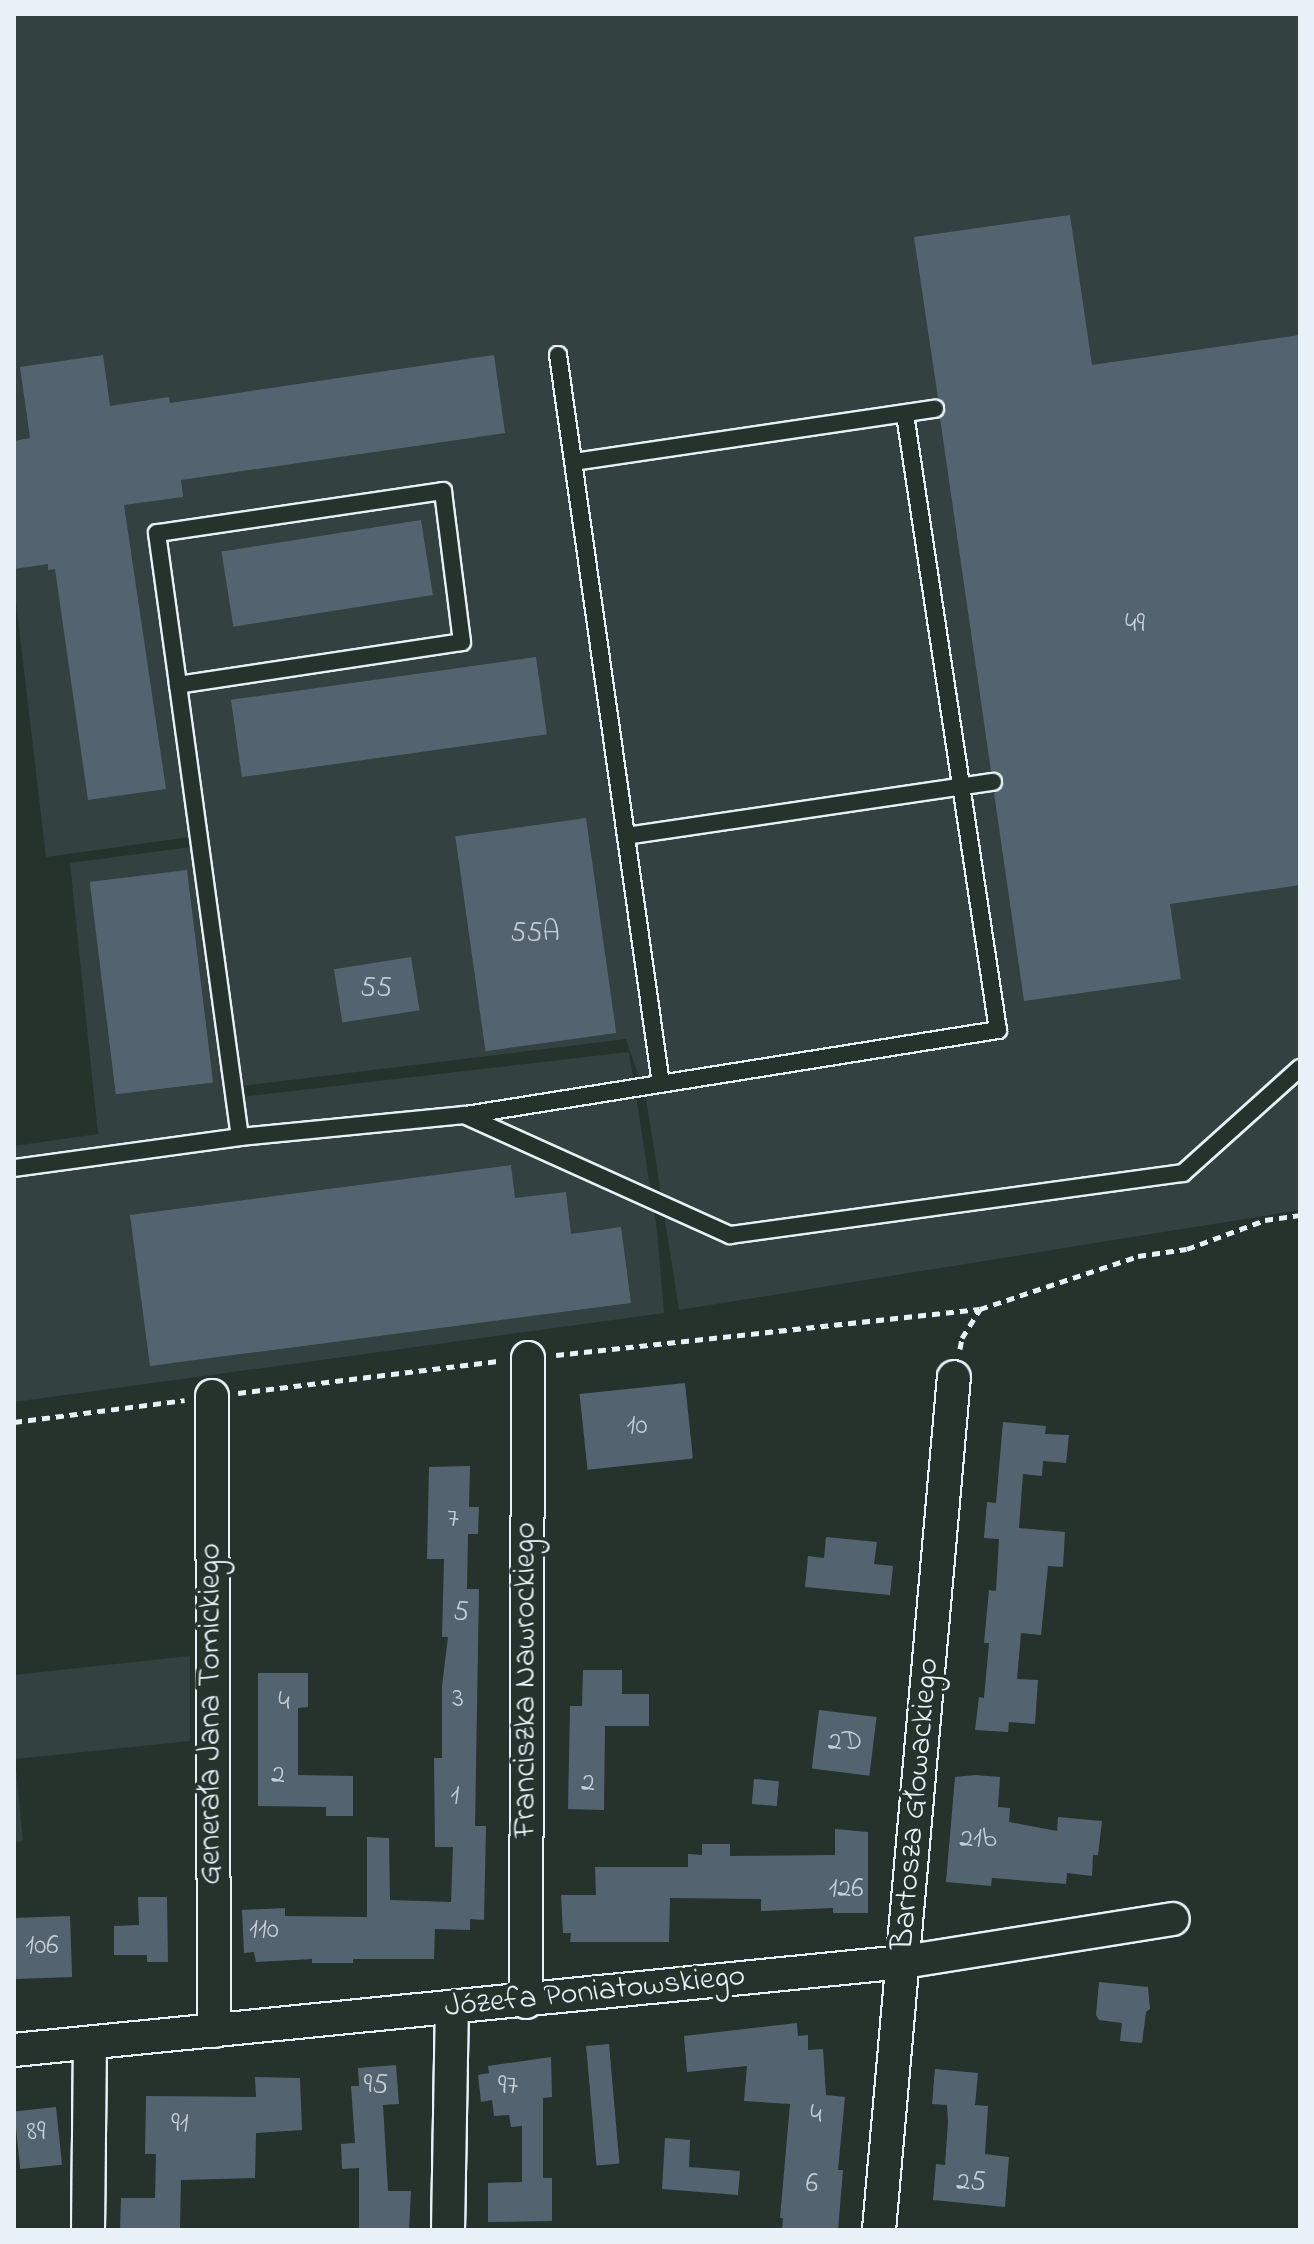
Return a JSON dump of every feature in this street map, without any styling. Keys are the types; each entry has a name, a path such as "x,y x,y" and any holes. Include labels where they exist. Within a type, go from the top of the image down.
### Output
{"street":[{"name":"Franciszka Nawrockiego","path":"526,2002 528,1358"},
{"name":"Bartosza Głowackiego","path":"879,2230 954,1377"},
{"name":"Generała Jana Tomickiego","path":"212,1396 214,2031"},
{"name":"Józefa Poniatowskiego","path":"14,2050 526,2002 904,1962 1173,1919"},
{"path":"448,2230 452,2007"},
{"path":"88,2230 90,2043"}],"lane":[{"path":"558,355 661,1084"},
{"path":"574,462 935,409"},
{"path":"14,1168 240,1137 464,1115 998,1030 905,414"},
{"path":"178,685 462,642 443,491 157,533 240,1137"},
{"path":"626,836 993,782"},
{"path":"464,1115 730,1235 1183,1173 1300,1068"}],"path":[{"path":"954,1377 962,1338 980,1309 1138,1256 1187,1249 1265,1220 1300,1215"}],"shaded area":[{"path":"14,14 1300,14 1300,1210 679,1310 646,1098 626,1039 242,1086 204,835 46,857 14,585"},
{"path":"191,847 224,1099 629,1052 657,1231 664,1313 14,1402 14,1146 98,1134 70,863"},
{"path":"190,1656 190,1741 15,1759 23,1841 14,1842 14,1675"}],"building":[{"path":"1070,215 1092,365 1300,335 1300,885 1170,904 1181,979 1024,1001 994,793 1000,790 1004,781 1001,775 991,771 940,418 946,408 938,398 914,237"},
{"path":"103,355 110,406 169,397 170,403 494,355 505,433 181,480 183,497 124,505 166,789 88,800 55,569 48,570 48,564 14,569 14,441 30,438 20,367"},
{"path":"421,520 433,595 233,627 221,552"},
{"path":"536,657 547,734 242,777 231,700"},
{"path":"586,818 616,1033 485,1051 455,836"},
{"path":"187,870 213,1082 116,1094 90,882"},
{"path":"411,957 419,1010 342,1023 334,969"},
{"path":"511,1165 515,1198 566,1192 571,1234 621,1227 631,1303 150,1366 130,1215"},
{"path":"685,1383 693,1459 588,1470 580,1394"},
{"path":"1003,1422 1046,1426 1045,1434 1069,1435 1066,1463 1043,1461 1042,1476 1023,1474 1019,1528 1065,1532 1063,1567 1048,1566 1041,1635 1021,1633 1017,1679 1038,1680 1035,1724 1009,1722 1008,1732 975,1730 979,1697 984,1698 989,1643 984,1643 989,1590 996,1591 999,1539 984,1538 987,1502 996,1503"},
{"path":"470,1466 469,1507 479,1507 478,1534 468,1534 467,1589 479,1589 475,1826 486,1826 484,1920 470,1919 470,1930 435,1929 434,1959 353,1959 353,1963 312,1963 312,1959 256,1962 254,1952 244,1953 242,1910 285,1908 285,1916 367,1917 367,1837 389,1838 390,1900 451,1902 453,1847 435,1847 434,1758 442,1758 442,1686 448,1637 442,1637 444,1559 427,1559 429,1467"},
{"path":"826,1537 877,1542 874,1564 893,1566 890,1595 805,1587 808,1556 824,1558"},
{"path":"583,1670 622,1670 622,1694 649,1694 649,1726 605,1726 604,1810 568,1809 570,1706 582,1706"},
{"path":"258,1673 308,1673 308,1707 298,1708 298,1775 353,1776 353,1816 326,1816 326,1807 258,1806"},
{"path":"819,1710 877,1717 869,1776 812,1769"},
{"path":"955,1777 1000,1777 998,1807 1010,1808 1009,1822 1057,1831 1058,1817 1102,1821 1098,1855 1093,1855 1092,1876 1067,1873 1066,1884 992,1878 991,1886 946,1882"},
{"path":"754,1779 779,1781 777,1806 752,1804"},
{"path":"835,1829 868,1832 868,1913 833,1913 833,1908 761,1911 761,1899 670,1898 669,1942 570,1942 571,1933 563,1933 561,1895 596,1895 595,1867 688,1867 688,1854 702,1855 702,1844 730,1844 730,1856 835,1855"},
{"path":"138,1897 167,1897 168,1962 147,1962 147,1955 114,1955 114,1926 139,1925"},
{"path":"70,1916 72,1977 16,1979 14,1918"},
{"path":"1099,1982 1148,1987 1150,2009 1146,2012 1142,2043 1120,2041 1122,2023 1099,2020 1096,2015"},
{"path":"797,2023 798,2036 808,2035 808,2050 823,2049 826,2095 845,2097 838,2170 843,2170 838,2230 782,2230 783,2218 780,2218 790,2104 744,2101 747,2066 687,2072 684,2036"},
{"path":"609,2044 619,2164 597,2166 586,2046"},
{"path":"551,2057 552,2097 543,2098 543,2178 552,2178 552,2221 488,2222 488,2183 522,2182 522,2126 511,2127 509,2115 494,2116 492,2100 481,2102 478,2075 489,2073 488,2066"},
{"path":"396,2065 399,2104 383,2105 388,2191 411,2191 409,2230 359,2230 359,2168 342,2169 341,2144 355,2143 351,2086 359,2086 358,2068"},
{"path":"935,2069 978,2073 975,2105 988,2106 985,2154 1009,2157 1005,2207 933,2200 936,2164 945,2165 948,2122 947,2105 932,2104"},
{"path":"255,2077 300,2078 302,2130 256,2133 255,2178 181,2180 180,2230 120,2230 121,2198 155,2198 156,2154 145,2154 146,2096 256,2097"},
{"path":"56,2107 62,2165 20,2169 14,2111"},
{"path":"665,2138 690,2140 689,2167 740,2171 738,2195 662,2189"}]}
